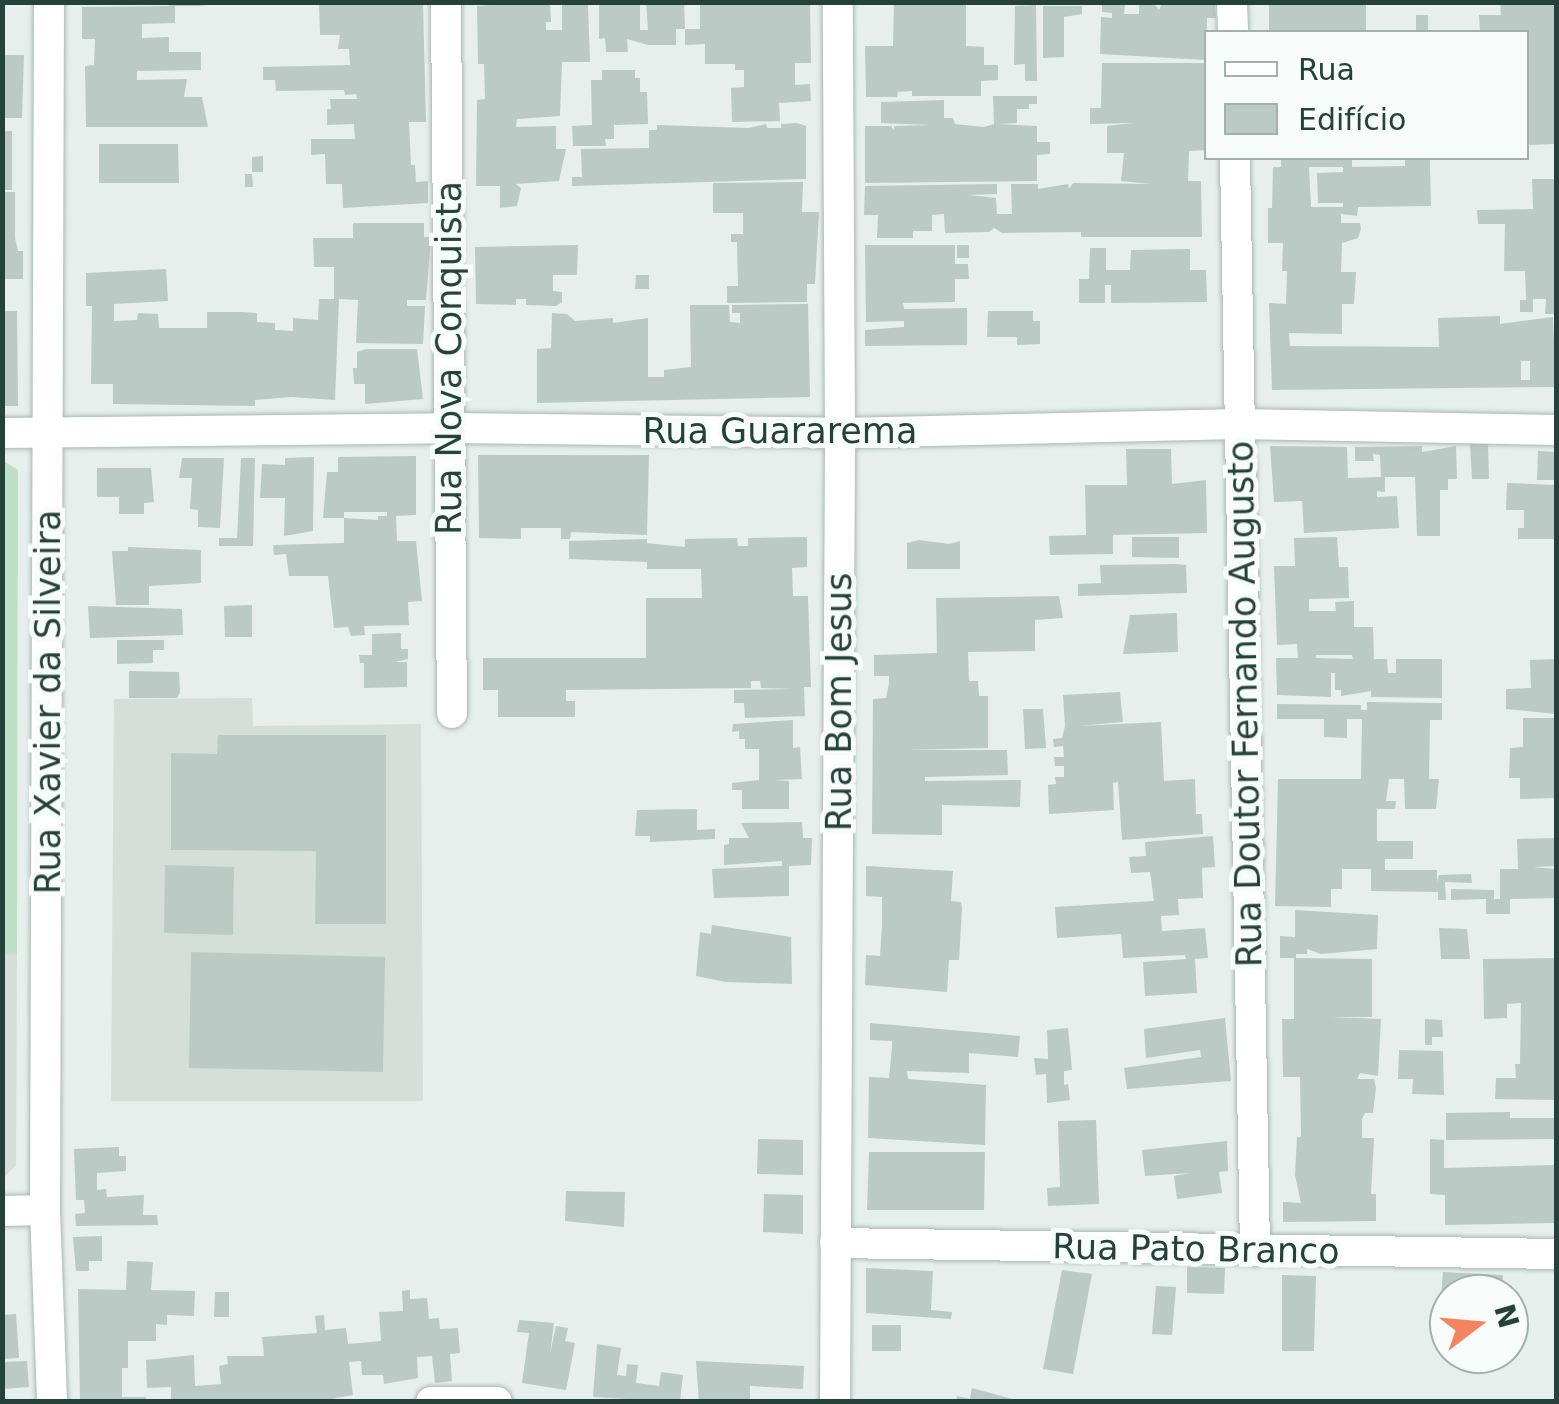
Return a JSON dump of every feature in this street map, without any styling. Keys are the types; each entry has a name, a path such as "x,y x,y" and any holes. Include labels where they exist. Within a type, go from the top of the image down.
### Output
{"street":[{"name":"Rua Xavier da Silveira","path":"49,2 45,1210 52,1402"},
{"name":"Rua Nova Conquista","path":"446,2 452,713"},
{"name":"Rua Bom Jesus","path":"835,1402 838,2"},
{"path":"1232,2 1233,30"},
{"name":"Rua Doutor Fernando Augusto","path":"1235,160 1255,1251"},
{"name":"Rua Guararema","path":"2,432 450,428 840,433 1239,424 1556,430"},
{"path":"2,1211 45,1210"},
{"name":"Rua Pato Branco","path":"836,1242 1556,1254"},
{"path":"431,1402 497,1402"}],"shaded area":[{"path":"252,698 253,726 421,724 423,1101 111,1101 114,699"},
{"path":"3,954 17,954 16,1166 3,1178"}],"green space":[{"path":"2,460 18,470 17,954 3,954"}],"building":[{"path":"169,2 208,6 175,6 175,23 142,24 142,38 169,37 169,52 201,52 201,70 137,71 137,80 187,79 184,97 202,97 208,127 86,127 85,66 94,65 95,39 82,39 82,7 169,6"},
{"path":"319,2 423,4 426,122 409,122 411,165 415,165 416,182 428,181 428,203 343,208 342,184 326,184 325,154 311,155 311,139 355,139 354,124 327,125 327,109 331,109 330,99 357,99 356,94 345,95 344,90 276,91 275,80 263,80 263,67 350,65 349,49 338,49 340,35 320,35"},
{"path":"550,2 551,22 546,22 546,30 562,30 562,5 588,5 590,62 562,62 560,116 517,119 516,127 556,126 556,149 566,149 559,181 516,184 521,188 517,206 500,208 500,186 476,186 477,100 485,99 484,64 478,64 477,6"},
{"path":"646,2 684,2 685,29 676,29 676,45 648,45 627,39 628,52 606,52 605,38 599,39 599,5 640,4 640,30 648,30"},
{"path":"810,2 811,63 795,63 795,85 810,84 811,101 779,103 780,121 732,122 731,88 744,87 744,70 735,70 735,64 705,64 705,44 685,45 685,29 700,29 700,3"},
{"path":"894,2 966,5 966,46 984,47 984,65 998,65 998,80 981,81 981,96 912,96 912,91 898,92 897,97 866,97 865,46 893,46"},
{"path":"1269,2 1366,2 1366,30 1269,30"},
{"path":"1500,2 1556,2 1556,144 1529,145 1529,30 1480,30 1479,15 1501,15"},
{"path":"1036,5 1037,81 1025,81 1025,64 1014,65 1015,6"},
{"path":"1102,5 1125,5 1124,14 1139,14 1139,5 1155,5 1159,10 1161,5 1215,5 1216,18 1207,18 1204,60 1100,54 1101,17 1112,18 1112,13 1102,12"},
{"path":"1043,6 1082,6 1082,14 1064,17 1064,57 1043,58"},
{"path":"1416,15 1428,15 1428,30 1416,30"},
{"path":"2,55 24,55 22,118 2,118"},
{"path":"1102,63 1204,63 1204,150 1189,151 1188,181 1201,181 1202,237 1081,237 1081,232 1002,233 994,228 989,232 945,233 944,214 932,215 932,231 913,231 913,238 877,238 878,215 864,215 865,186 997,184 997,194 969,195 996,198 997,214 1012,214 1011,184 1038,184 1038,189 1068,184 1069,189 1073,183 1151,184 1121,181 1124,153 1107,153 1107,126 1133,123 1090,124 1090,108 1101,108"},
{"path":"602,70 635,70 635,78 640,78 640,92 647,92 648,124 614,125 614,139 605,139 606,146 573,146 572,126 592,125 591,80 602,80"},
{"path":"993,96 1037,96 1037,104 1017,109 1017,123 999,124 1037,126 1037,142 1050,142 1050,154 1037,155 1037,181 865,183 865,126 891,126 894,130 894,126 930,125 881,123 881,102 944,100 944,118 953,118 955,124 984,127 994,124"},
{"path":"766,124 767,128 781,128 781,124 806,126 806,179 572,186 572,177 582,177 581,149 649,148 649,130 657,130 657,125 749,128"},
{"path":"2,131 12,131 12,190 2,190"},
{"path":"99,144 178,144 179,183 99,183"},
{"path":"263,156 263,172 252,172 252,157"},
{"path":"1281,160 1352,160 1352,167 1405,166 1405,160 1430,160 1431,206 1358,207 1357,216 1341,214 1341,223 1360,223 1361,229 1358,238 1342,243 1341,272 1356,272 1354,304 1342,304 1342,334 1289,333 1290,346 1439,347 1438,318 1500,316 1500,324 1553,317 1556,387 1272,390 1269,303 1286,304 1287,271 1282,271 1283,243 1268,243 1273,167 1281,167","holes":["1309,167 1343,167 1343,172 1317,173 1318,203 1343,203 1343,207 1311,207","1521,361 1530,361 1530,380 1521,380"]},
{"path":"245,174 252,174 253,187 245,187"},
{"path":"1532,179 1556,179 1555,314 1545,314 1546,299 1533,299 1533,312 1520,312 1520,300 1526,300 1525,271 1504,271 1505,224 1478,224 1477,210 1533,209"},
{"path":"803,182 802,212 819,212 815,284 807,284 807,302 727,303 727,286 738,286 737,242 731,242 731,234 743,234 743,213 713,213 713,183"},
{"path":"2,192 15,192 15,238 18,251 23,251 23,279 2,279"},
{"path":"353,223 424,223 424,237 431,237 426,300 407,300 407,306 425,306 423,344 356,343 358,300 339,299 335,400 291,397 255,400 255,406 113,404 113,384 91,384 92,306 86,306 86,273 166,269 168,301 114,304 114,321 137,320 138,313 158,314 159,328 207,328 207,312 243,312 257,313 257,322 275,323 275,330 293,331 293,318 318,320 319,299 334,299 334,267 314,267 313,238 353,238"},
{"path":"578,245 577,275 553,275 553,291 562,292 562,302 556,306 526,305 526,299 516,299 516,305 476,304 475,247"},
{"path":"865,245 955,245 955,264 968,264 969,279 955,279 955,302 903,303 904,309 967,308 967,345 865,346 865,330 904,327 904,321 866,322"},
{"path":"957,245 969,245 969,258 957,258"},
{"path":"1090,248 1106,248 1106,270 1130,270 1131,250 1190,249 1190,270 1206,270 1207,302 1111,303 1111,285 1105,285 1105,303 1079,303 1079,279 1089,279"},
{"path":"636,275 649,275 649,289 635,289"},
{"path":"808,304 810,397 537,403 537,349 551,348 552,313 567,314 575,321 613,318 613,323 648,318 648,377 664,377 664,370 691,367 690,305 729,305 730,322 740,323 740,313 732,313 732,305"},
{"path":"2,311 17,311 18,406 2,406"},
{"path":"988,311 1033,311 1033,321 1040,321 1040,344 1017,345 1017,337 987,337"},
{"path":"417,349 423,399 365,404 365,384 354,384 353,368 357,368 357,352"},
{"path":"1470,444 1488,444 1489,479 1472,479"},
{"path":"1270,446 1347,447 1348,478 1381,477 1380,455 1373,454 1374,461 1355,461 1355,447 1422,446 1422,452 1456,446 1457,479 1448,479 1448,490 1440,490 1440,536 1417,536 1415,477 1385,477 1385,492 1377,491 1377,497 1397,496 1399,528 1304,533 1302,501 1274,502"},
{"path":"1126,449 1171,449 1172,484 1206,480 1207,533 1113,535 1113,554 1050,555 1049,536 1086,535 1085,485 1127,485"},
{"path":"1538,451 1556,452 1556,480 1537,480"},
{"path":"478,455 649,455 647,535 571,532 570,539 561,539 561,528 521,528 521,539 479,538"},
{"path":"416,456 416,515 396,516 397,541 416,541 422,601 408,602 409,625 364,626 365,635 351,636 348,627 334,628 328,576 289,576 286,554 274,555 273,545 344,543 344,518 323,518 327,472 338,472 338,457","holes":["344,512 387,512 378,520 344,518"]},
{"path":"314,457 313,531 284,536 285,498 260,498 262,464 285,465 285,458"},
{"path":"182,458 224,458 220,528 198,527 198,510 190,509 192,478 179,478"},
{"path":"241,458 255,458 253,546 219,546 219,538 237,538"},
{"path":"97,468 151,468 154,502 144,503 144,514 119,514 119,497 97,497"},
{"path":"1507,483 1556,485 1556,539 1518,539 1518,528 1524,528 1524,510 1506,510"},
{"path":"807,537 807,567 792,568 793,596 808,596 811,687 804,687 805,716 745,718 744,703 734,703 734,690 794,689 761,688 760,681 751,681 751,688 566,690 566,701 575,701 575,717 498,717 498,690 483,690 483,658 646,658 646,598 702,598 701,569 647,569 647,562 569,559 569,541 647,539 647,543 685,547 685,539 737,538 738,546 748,546 748,538"},
{"path":"1132,537 1179,537 1179,558 1132,557"},
{"path":"1337,537 1339,567 1348,567 1349,598 1309,599 1309,611 1336,611 1335,602 1354,601 1354,627 1373,627 1374,659 1387,659 1388,673 1396,673 1396,659 1442,659 1442,698 1371,697 1371,691 1341,696 1341,690 1335,690 1335,673 1331,673 1331,697 1277,695 1276,658 1298,658 1297,644 1277,645 1274,566 1295,566 1294,538","holes":["1316,655 1352,655 1353,659 1316,658"]},
{"path":"919,540 949,544 960,541 960,569 907,569 907,543"},
{"path":"128,547 201,550 201,583 149,586 149,605 116,605 112,551 128,551"},
{"path":"1100,565 1186,565 1187,593 1078,596 1078,584 1101,583"},
{"path":"1059,596 1063,618 1035,620 1035,651 968,652 969,681 978,681 979,696 988,696 988,748 907,750 1007,750 1008,775 925,777 925,781 1021,780 1020,807 942,805 942,835 872,834 873,699 886,698 889,683 889,676 874,676 874,655 937,653 936,598"},
{"path":"252,605 252,637 225,637 224,606"},
{"path":"88,606 182,609 183,635 90,638"},
{"path":"1177,613 1178,652 1123,654 1130,615"},
{"path":"401,633 401,649 408,649 408,659 395,662 407,662 407,687 364,688 364,663 360,663 359,655 372,655 372,634"},
{"path":"117,640 164,640 164,650 153,650 153,663 117,664"},
{"path":"1556,659 1556,714 1506,709 1506,689 1531,688 1530,660"},
{"path":"129,671 179,672 180,693 177,698 129,698"},
{"path":"1120,692 1123,722 1078,726 1161,722 1164,781 1195,779 1196,814 1202,814 1203,834 1122,840 1118,782 1113,783 1114,810 1049,814 1048,785 1056,784 1055,777 1064,777 1064,766 1055,766 1054,757 1064,757 1063,746 1054,747 1053,739 1062,738 1065,726 1063,695"},
{"path":"1367,702 1442,703 1442,720 1430,720 1429,779 1439,779 1436,809 1405,809 1404,779 1389,779 1386,801 1396,801 1395,809 1377,809 1377,841 1413,841 1413,859 1385,859 1385,870 1437,870 1437,882 1439,875 1471,874 1472,883 1445,882 1446,900 1438,900 1438,892 1371,891 1371,869 1342,869 1342,889 1331,889 1331,907 1275,906 1278,779 1361,779 1362,719 1347,719 1347,738 1324,737 1324,719 1277,719 1277,704 1361,705 1361,710 1367,710"},
{"path":"1023,709 1043,709 1046,748 1025,749"},
{"path":"1523,718 1556,718 1556,798 1520,799 1520,778 1509,778 1510,748 1523,747"},
{"path":"793,720 793,748 800,747 802,779 774,780 789,781 789,809 742,809 742,790 732,790 732,783 759,780 759,749 745,749 745,739 739,739 739,731 732,732 733,724"},
{"path":"218,735 386,735 386,924 315,924 316,851 171,850 171,753 217,754"},
{"path":"697,809 697,830 715,829 715,839 650,842 650,836 635,836 637,810"},
{"path":"802,822 803,838 812,838 811,865 789,866 789,896 714,898 712,869 782,866 782,861 724,865 724,845 729,844 729,838 749,838 741,823"},
{"path":"1213,836 1215,867 1202,868 1203,898 1178,899 1179,915 1161,916 1162,931 1205,928 1208,958 1195,959 1197,993 1145,996 1143,962 1186,959 1185,955 1123,958 1121,934 1057,938 1055,907 1154,901 1150,872 1131,873 1129,857 1146,856 1145,842"},
{"path":"1556,838 1556,866 1533,867 1556,869 1556,898 1510,899 1510,914 1486,914 1486,899 1451,900 1451,889 1494,890 1494,899 1500,899 1500,869 1518,869 1517,839"},
{"path":"165,865 234,867 233,935 164,933"},
{"path":"866,866 953,871 951,901 961,902 962,909 959,960 949,960 947,992 865,985 866,955 880,956 882,925 882,897 866,896"},
{"path":"1295,910 1378,915 1377,949 1321,954 1307,949 1307,954 1296,954 1296,958 1280,958 1280,936 1295,937"},
{"path":"712,925 791,937 792,984 726,982 696,976 700,932 711,934"},
{"path":"1439,928 1467,929 1470,959 1441,959"},
{"path":"191,952 385,957 383,1072 189,1068"},
{"path":"1294,958 1372,959 1372,1017 1330,1017 1381,1019 1378,1076 1360,1073 1357,1079 1374,1079 1376,1088 1373,1113 1365,1113 1362,1119 1362,1138 1374,1138 1371,1194 1376,1194 1376,1221 1283,1222 1283,1202 1301,1203 1295,1175 1297,1137 1301,1137 1300,1077 1283,1077 1282,1019 1294,1019"},
{"path":"1556,958 1556,1100 1495,1099 1496,1078 1516,1078 1515,1064 1520,1064 1521,1003 1507,1004 1507,1018 1484,1019 1483,959"},
{"path":"1225,1018 1231,1081 1127,1089 1124,1068 1201,1057 1200,1050 1146,1058 1144,1029"},
{"path":"1425,1019 1442,1020 1443,1037 1432,1037 1432,1045 1425,1045"},
{"path":"870,1023 1020,1036 1018,1057 969,1053 969,1073 907,1071 908,1079 986,1085 985,1145 868,1138 869,1077 889,1078 892,1047 892,1041 870,1040"},
{"path":"1068,1028 1072,1070 1064,1071 1064,1085 1068,1084 1070,1100 1047,1103 1046,1074 1036,1075 1034,1058 1048,1059 1047,1030"},
{"path":"1399,1050 1443,1051 1444,1095 1412,1094 1413,1079 1398,1079"},
{"path":"1510,1112 1510,1118 1556,1118 1556,1139 1446,1140 1446,1113"},
{"path":"1096,1120 1099,1204 1048,1206 1047,1188 1060,1187 1058,1121"},
{"path":"758,1139 803,1140 803,1175 757,1174"},
{"path":"1430,1139 1444,1140 1444,1168 1556,1165 1556,1223 1445,1225 1445,1195 1430,1194"},
{"path":"1227,1141 1228,1171 1219,1172 1222,1193 1177,1199 1174,1176 1190,1173 1145,1176 1142,1150"},
{"path":"119,1147 119,1156 126,1156 126,1171 97,1173 97,1190 106,1189 107,1197 144,1195 143,1215 157,1215 158,1225 76,1226 75,1214 85,1213 84,1200 76,1200 74,1149"},
{"path":"869,1152 985,1152 984,1210 867,1210"},
{"path":"566,1191 625,1192 624,1227 565,1221"},
{"path":"764,1194 803,1195 803,1234 763,1232"},
{"path":"102,1236 102,1261 89,1261 89,1271 76,1271 73,1237"},
{"path":"127,1261 153,1262 151,1290 195,1291 194,1316 167,1315 167,1325 156,1324 156,1341 128,1341 128,1368 122,1368 122,1397 146,1397 147,1402 80,1402 78,1289 126,1290"},
{"path":"1187,1267 1225,1268 1224,1294 1187,1293"},
{"path":"866,1268 933,1271 931,1310 952,1312 951,1319 866,1313"},
{"path":"1062,1270 1092,1274 1073,1374 1043,1369"},
{"path":"1282,1275 1316,1276 1314,1351 1282,1351"},
{"path":"1156,1286 1176,1287 1172,1335 1152,1334"},
{"path":"410,1290 410,1299 427,1298 429,1319 439,1318 440,1329 458,1328 460,1353 450,1354 452,1381 435,1383 432,1356 417,1357 418,1378 384,1384 383,1375 362,1375 361,1361 349,1362 353,1395 315,1402 171,1402 171,1387 147,1388 146,1360 194,1355 195,1386 221,1384 219,1366 228,1364 227,1356 264,1356 262,1337 317,1333 315,1316 324,1315 325,1330 346,1328 348,1344 381,1341 379,1312 403,1311 402,1291"},
{"path":"215,1292 229,1292 229,1317 214,1317"},
{"path":"16,1314 19,1358 2,1359 2,1315"},
{"path":"519,1320 554,1323 550,1354 556,1326 568,1328 565,1341 575,1343 566,1390 522,1383 529,1333 517,1332"},
{"path":"872,1325 901,1325 901,1351 872,1351"},
{"path":"597,1344 621,1348 617,1375 626,1376 627,1364 638,1365 636,1383 659,1386 661,1372 683,1375 680,1402 593,1397"},
{"path":"27,1361 29,1387 2,1389 2,1362"},
{"path":"696,1361 804,1366 803,1389 750,1386 750,1402 699,1402"},
{"path":"972,1388 1016,1402 956,1402 957,1396 970,1399"}]}
